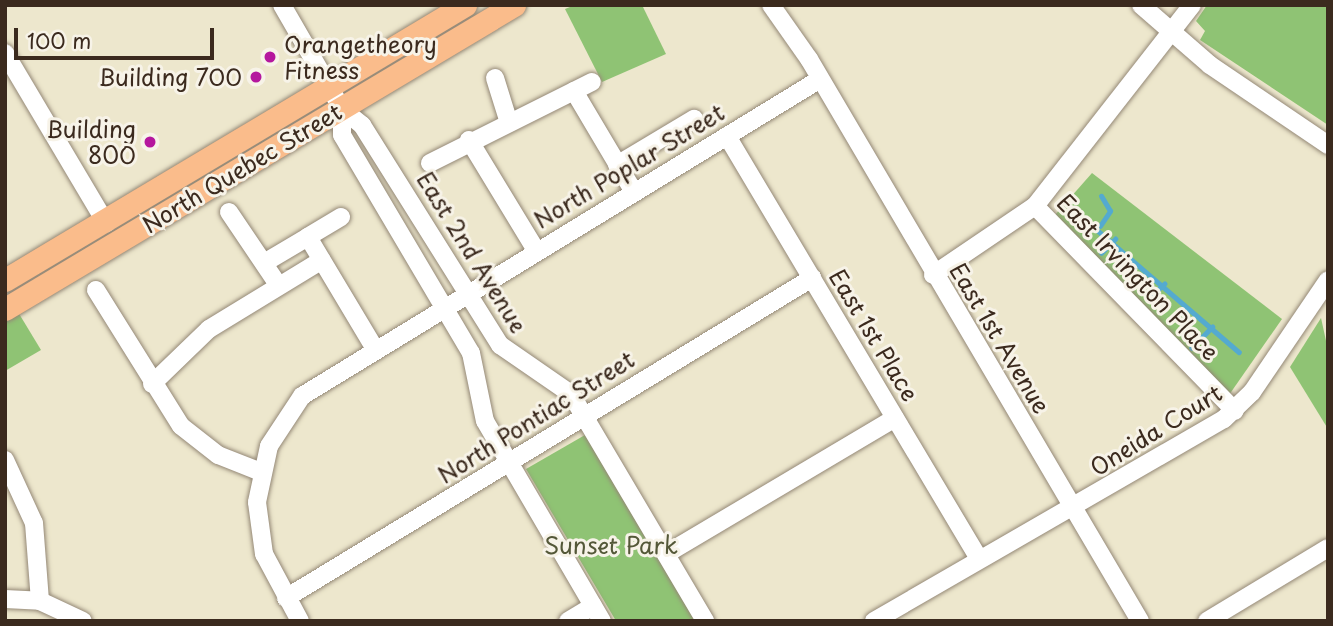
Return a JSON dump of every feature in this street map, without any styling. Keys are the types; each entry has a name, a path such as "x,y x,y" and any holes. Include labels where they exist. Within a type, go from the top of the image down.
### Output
{"main road":[{"name":"North Quebec Street","path":"5,280 106,223 465,5"},
{"name":"North Quebec Street","path":"5,309 514,5"}],"street":[{"name":"East 2nd Avenue","path":"282,5 341,108 362,125 499,345 558,379 584,414 705,621"},
{"name":"East 1st Avenue","path":"771,5 809,59 817,81 1140,621"},
{"path":"1141,5 1171,34 1328,145"},
{"path":"933,275 1035,206 1192,5"},
{"path":"5,53 106,223"},
{"path":"495,78 509,123"},
{"name":"North Poplar Street","path":"445,306 817,81"},
{"path":"430,163 469,140 592,82"},
{"path":"574,92 634,192"},
{"name":"East 2nd Avenue","path":"341,108 342,135 445,306 474,360 480,412 598,613"},
{"path":"617,165 694,119"},
{"name":"East 1st Place","path":"727,136 979,558"},
{"path":"469,140 536,250"},
{"name":"East Irvington Place","path":"1035,206 1235,411"},
{"path":"229,212 279,286"},
{"path":"264,262 341,217"},
{"path":"308,237 375,349"},
{"path":"152,384 209,329 322,260"},
{"name":"North Pontiac Street","path":"286,598 509,463 584,414 812,278"},
{"name":"Oneida Court","path":"874,621 979,558 1074,509 1235,411 1328,280"},
{"path":"96,289 152,384 202,445 261,472"},
{"path":"300,621 286,598 260,540 261,472 279,424 302,396 445,306"},
{"path":"666,554 895,418"},
{"path":"5,460 34,523 40,601"},
{"path":"1207,621 1328,548"},
{"path":"5,599 40,601 83,621"},
{"path":"568,621 598,613"}],"green space":[{"path":"575,5 642,5 666,54 602,82 565,9"},
{"path":"1207,5 1328,5 1328,125 1200,40 1205,31 1196,21"},
{"path":"1092,173 1282,319 1229,395 1055,215"},
{"path":"18,312 41,350 5,371 5,319"},
{"path":"1321,318 1328,350 1328,429 1290,367"},
{"name":"Sunset Park","path":"585,435 695,621 616,621 526,469"}],"waterway":[{"path":"1100,226 1110,211 1101,196"},
{"path":"1082,217 1239,352"},
{"path":"1101,253 1115,239"},
{"path":"1149,298 1164,284"},
{"path":"1191,348 1212,327"}],"place":[{"name":"Orangetheory Fitness","path":"270,57"},
{"name":"Building 700","path":"256,77"},
{"name":"Building 800","path":"150,142"}]}
